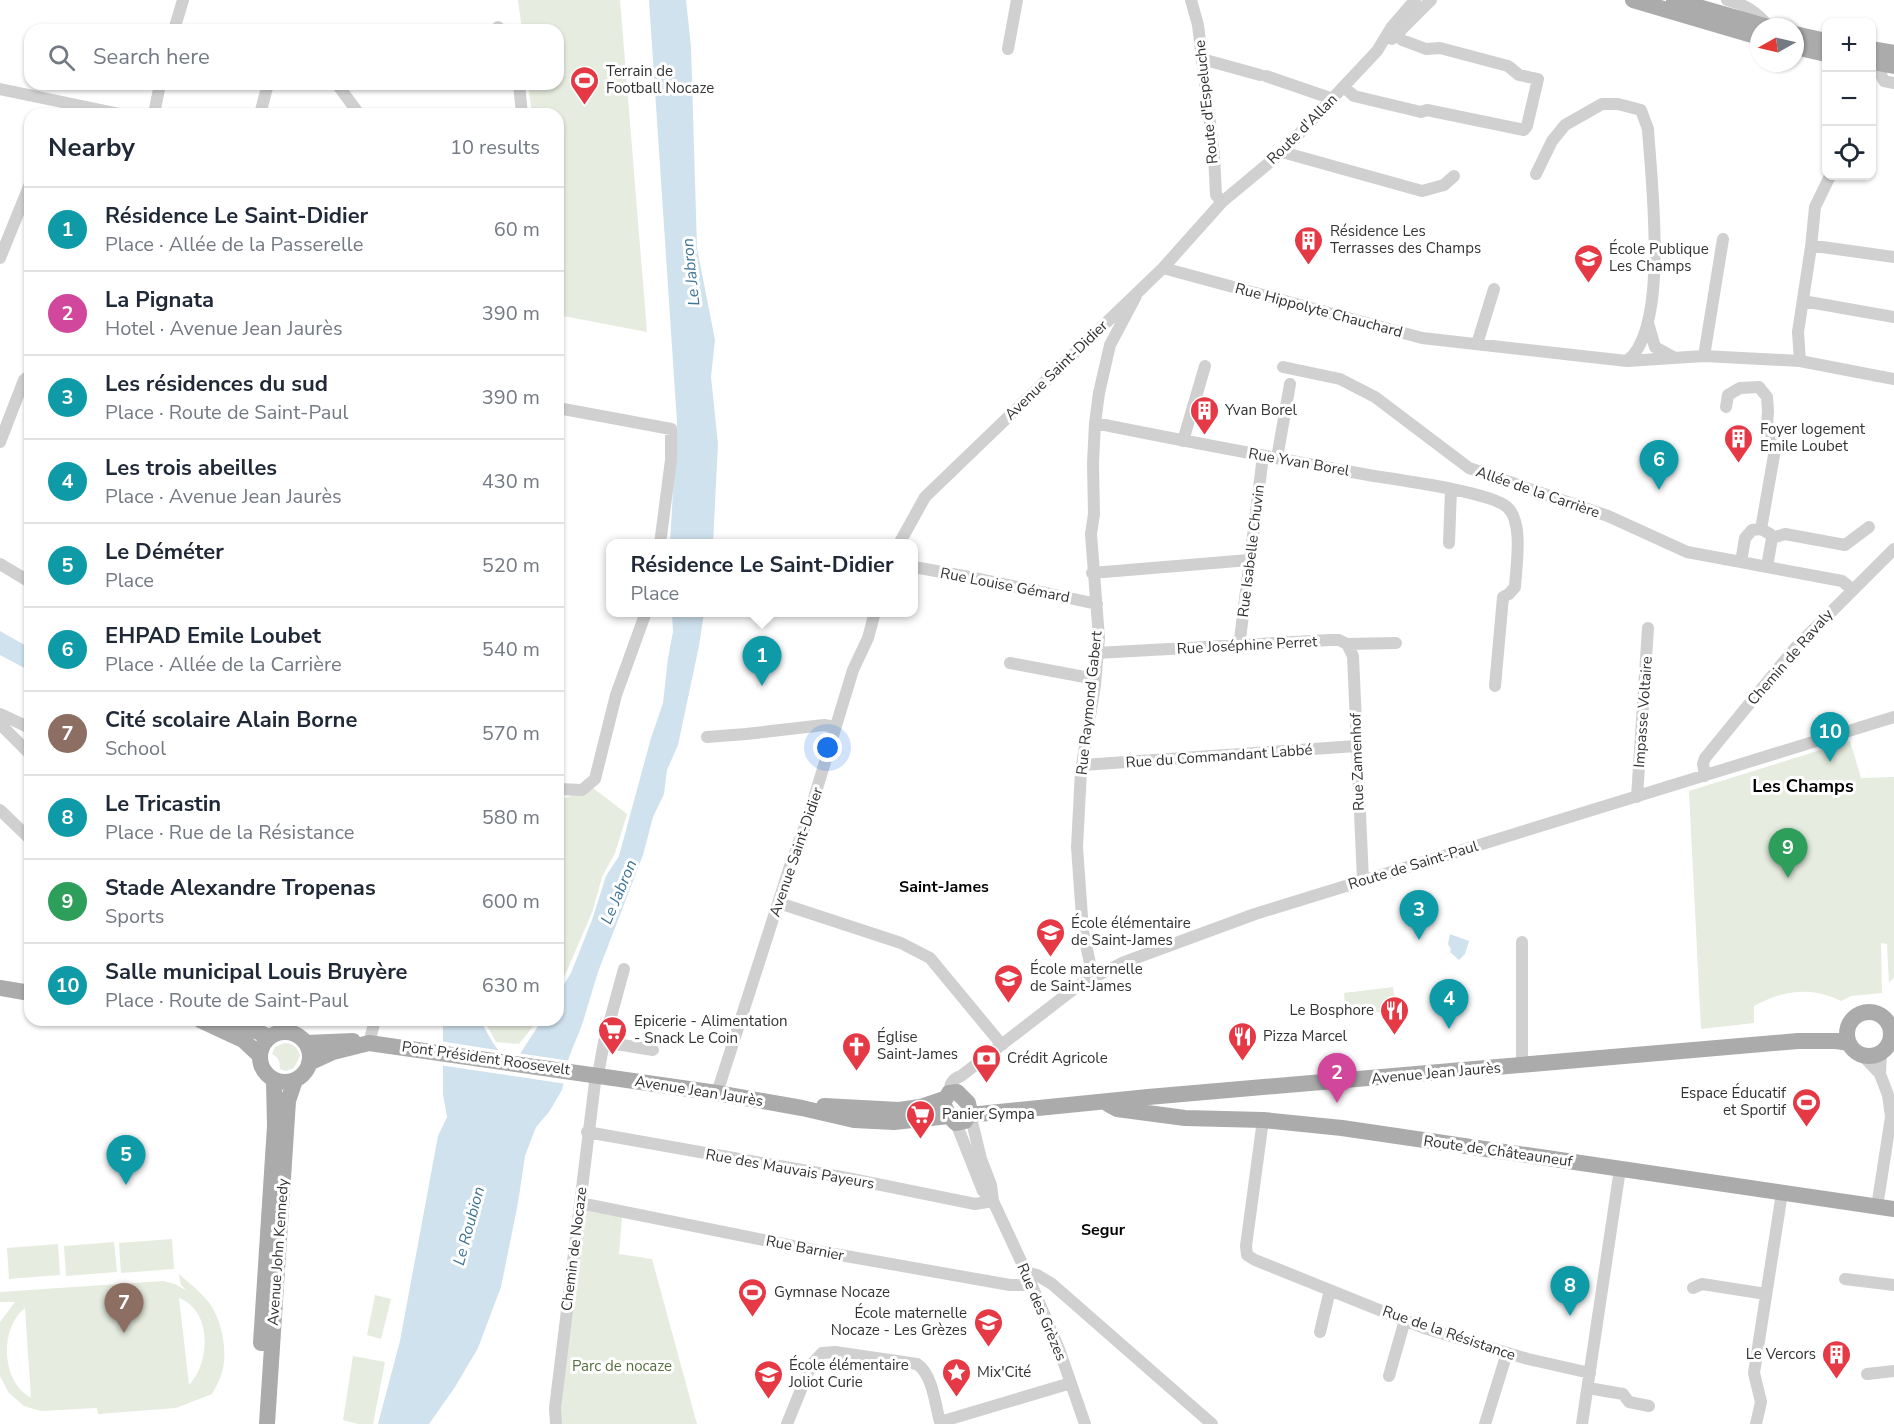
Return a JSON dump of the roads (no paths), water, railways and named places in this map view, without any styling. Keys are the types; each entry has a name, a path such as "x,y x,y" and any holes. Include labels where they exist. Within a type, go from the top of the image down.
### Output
{"main road":[{"path":"1633,0 1750,34"},
{"path":"1674,0 1750,22"},
{"path":"1804,36 1822,40"},
{"path":"1804,49 1822,53"},
{"path":"1876,57 1894,53"},
{"path":"1876,59 1894,66"},
{"path":"0,988 24,992"},
{"path":"1866,1013 1879,1015 1890,1036 1870,1056 1863,1056 1857,1053 1849,1036 1854,1018 1866,1013"},
{"path":"213,1026 243,1040 258,1054 262,1065 274,1080 282,1083 301,1077 309,1063 310,1055 306,1043 292,1032 275,1033 260,1048 258,1054"},
{"path":"248,1026 269,1037"},
{"name":"Avenue Jean Jaurès","path":"597,1074 802,1108 830,1106 899,1110 920,1107 1003,1111 1849,1036"},
{"name":"Pont Président Roosevelt","path":"306,1043 350,1039 597,1074"},
{"path":"309,1063 333,1052 366,1043"},
{"name":"Avenue John Kennedy","path":"257,1424 275,1126 274,1080"},
{"name":"Avenue John Kennedy","path":"267,1424 288,1101 295,1080"},
{"name":"Route de Châteauneuf","path":"1103,1101 1117,1109 1185,1118 1263,1120 1369,1131 1886,1208"}],"street":[{"path":"176,24 183,0"},
{"path":"1008,49 1017,0"},
{"name":"Route d'Espeluche","path":"1191,0 1198,26 1214,155 1216,195 1222,202"},
{"name":"Route d'Allan","path":"1394,32 1415,0"},
{"name":"Route d'Allan","path":"1222,202 1282,152 1394,32 1431,0"},
{"path":"1727,0 1746,5 1761,18"},
{"path":"1344,87 1354,96 1421,112 1427,110 1524,130 1527,126 1538,79 1519,75 1508,66 1440,48 1426,49 1402,40 1394,32"},
{"path":"1202,59 1333,99"},
{"path":"1876,64 1884,81 1894,83"},
{"path":"0,89 60,108"},
{"path":"155,108 159,90"},
{"path":"262,108 266,90"},
{"path":"341,90 355,108"},
{"path":"520,90 521,108"},
{"path":"1536,174 1552,141 1565,124 1602,104 1618,104 1641,110 1648,129 1655,282 1648,322 1640,346 1634,356 1627,361"},
{"path":"1282,152 1422,191 1444,185 1454,176"},
{"path":"1800,361 1798,332 1815,207 1828,180"},
{"path":"0,258 24,199"},
{"name":"Avenue Saint-Didier","path":"901,539 925,497 1163,268 1222,202"},
{"path":"1704,356 1723,239"},
{"path":"1811,247 1894,257"},
{"name":"Rue Hippolyte Chauchard","path":"1163,268 1422,338 1627,361 1704,356 1800,361 1894,379"},
{"path":"1477,344 1494,289"},
{"name":"Rue Raymond Gabert","path":"1093,977 1083,931 1077,847 1083,765 1099,638 1090,534 1094,514 1095,423 1110,345 1131,309 1137,292"},
{"path":"1803,301 1894,317"},
{"path":"1110,319 1110,345"},
{"path":"1648,322 1655,348 1665,355 1680,358"},
{"path":"1184,441 1205,366"},
{"name":"Allée de la Carrière","path":"1283,367 1340,379 1375,397 1469,468 1608,516 1688,552 1842,581 1853,590"},
{"path":"0,442 24,380"},
{"path":"1276,458 1290,384"},
{"path":"1726,407 1728,395 1740,388 1759,387 1767,397 1767,426 1776,444 1761,529"},
{"path":"564,409 671,429 671,460 661,539"},
{"name":"Rue Yvan Borel","path":"1095,423 1263,456 1451,489 1497,501 1507,507 1514,515 1517,532 1515,587 1503,597 1495,686"},
{"name":"Rue Isabelle Chuvin","path":"1239,646 1263,456"},
{"path":"1449,543 1451,489"},
{"path":"1772,538 1785,534 1845,544 1869,527"},
{"path":"1741,562 1745,538 1752,530 1761,529 1770,534 1772,538 1767,567"},
{"name":"Chemin de Ravaly","path":"1704,776 1703,764 1706,758 1795,648 1894,549"},
{"path":"1092,573 1249,560"},
{"path":"0,564 24,578"},
{"name":"Rue Louise Gémard","path":"918,568 1097,604"},
{"path":"564,789 582,790 595,779 614,702 644,617"},
{"name":"Avenue Saint-Didier","path":"717,1093 808,818 853,670 868,638 874,617"},
{"name":"Impasse Voltaire","path":"1637,797 1648,628"},
{"name":"Rue Joséphine Perret","path":"1097,653 1330,640 1339,640 1347,644 1396,643"},
{"name":"Rue Zamenhof","path":"1347,644 1353,656 1363,880"},
{"path":"1010,663 1095,679"},
{"path":"0,714 24,725"},
{"name":"Route de Saint-Paul","path":"958,1108 961,1076 1051,1006 1093,977 1122,963 1255,914 1894,717"},
{"path":"0,724 24,748"},
{"path":"707,737 746,735 824,725 836,727"},
{"name":"Rue du Commandant Labbé","path":"1083,765 1356,746"},
{"path":"0,810 24,833"},
{"path":"779,903 901,943 930,958 1002,1045"},
{"path":"1522,942 1522,1065"},
{"name":"Chemin de Nocaze","path":"556,1424 558,1379 587,1132 604,1042 624,969"},
{"path":"366,1043 373,1026"},
{"path":"1880,1074 1890,1036"},
{"path":"604,1042 653,1050"},
{"path":"1863,1056 1880,1074 1888,1095 1891,1117 1886,1208"},
{"name":"Rue des Grèzes","path":"958,1108 983,1191 993,1202 1026,1272 1085,1424"},
{"name":"Rue de la Résistance","path":"1263,1120 1246,1246 1247,1255 1424,1328 1507,1353 1590,1373"},
{"name":"Rue des Mauvais Payeurs","path":"587,1132 847,1178 975,1204 993,1202"},
{"path":"1582,1424 1620,1168"},
{"path":"1756,1424 1761,1402 1754,1373 1782,1193"},
{"name":"Rue Barnier","path":"580,1203 823,1252 1010,1285 1031,1285"},
{"path":"1026,1272 1037,1275 1052,1284 1212,1424"},
{"path":"1845,1279 1894,1285"},
{"path":"1692,1288 1702,1284 1766,1294"},
{"path":"1320,1332 1330,1290"},
{"path":"1389,1376 1405,1320"},
{"path":"787,1424 812,1365 822,1353 835,1352 912,1362 923,1368 940,1423 1071,1383"},
{"path":"1485,1424 1507,1353"},
{"path":"1867,1374 1894,1371"},
{"path":"1588,1388 1623,1394 1629,1402 1649,1406"}],"water":[{"name":"Le Jabron","path":"649,0 686,0 691,47 697,248 715,340 711,377 718,444 713,539 670,539 677,422"},
{"path":"672,617 703,617 678,745 667,770 664,794 653,817 643,855 598,972 582,1025 569,1057 562,1090 549,1112 536,1127 525,1156 501,1287 478,1348 455,1387 429,1424 378,1424 400,1341 438,1136 447,1117 443,1094 443,1026 483,1026 506,1060 516,1060 538,1026 564,1026 564,984 571,973 592,920 606,876 619,856 651,738 663,703 673,632"},
{"path":"0,631 24,645 24,668 0,655"},
{"path":"1450,934 1469,941 1465,954 1459,960 1450,952 1448,944"}],"place":[{"name":"Terrain de Football Nocaze","path":"585,106"},
{"name":"Résidence Les Terrasses des Champs","path":"1309,266"},
{"name":"École Publique Les Champs","path":"1588,284"},
{"name":"Yvan Borel","path":"1204,436"},
{"name":"Foyer logement Emile Loubet","path":"1739,464"},
{"name":"EHPAD Emile Loubet","path":"1659,490"},
{"name":"Résidence Le Saint-Didier","path":"762,686"},
{"name":"Salle municipal Louis Bruyère","path":"1830,762"},
{"name":"Stade Alexandre Tropenas","path":"1788,878"},
{"name":"Les résidences du sud","path":"1419,940"},
{"name":"École élémentaire de Saint-James","path":"1050,958"},
{"name":"École maternelle de Saint-James","path":"1009,1004"},
{"name":"Les trois abeilles","path":"1449,1029"},
{"name":"Le Bosphore","path":"1395,1036"},
{"name":"Epicerie - Alimentation - Snack Le Coin","path":"613,1056"},
{"name":"Pizza Marcel","path":"1242,1062"},
{"name":"Église Saint-James","path":"856,1072"},
{"name":"Crédit Agricole","path":"986,1084"},
{"name":"La Pignata","path":"1337,1103"},
{"name":"Espace Éducatif et Sportif","path":"1807,1128"},
{"name":"Panier Sympa","path":"921,1140"},
{"name":"Le Déméter","path":"126,1185"},
{"name":"Le Tricastin","path":"1570,1316"},
{"name":"Gymnase Nocaze","path":"753,1318"},
{"name":"Cité scolaire Alain Borne","path":"124,1333"},
{"name":"École maternelle Nocaze - Les Grèzes","path":"988,1348"},
{"name":"Le Vercors","path":"1837,1380"},
{"name":"Mix'Cité","path":"956,1398"},
{"name":"École élémentaire Joliot Curie","path":"768,1400"}],"district":[{"name":"Les Champs","path":"1803,786"},
{"name":"Saint-James","path":"944,887"},
{"name":"Segur","path":"1103,1230"}],"water label":[{"name":"Le Roubion","path":"469,1226"}],"park label":[{"name":"Parc de nocaze","path":"622,1366"}]}
